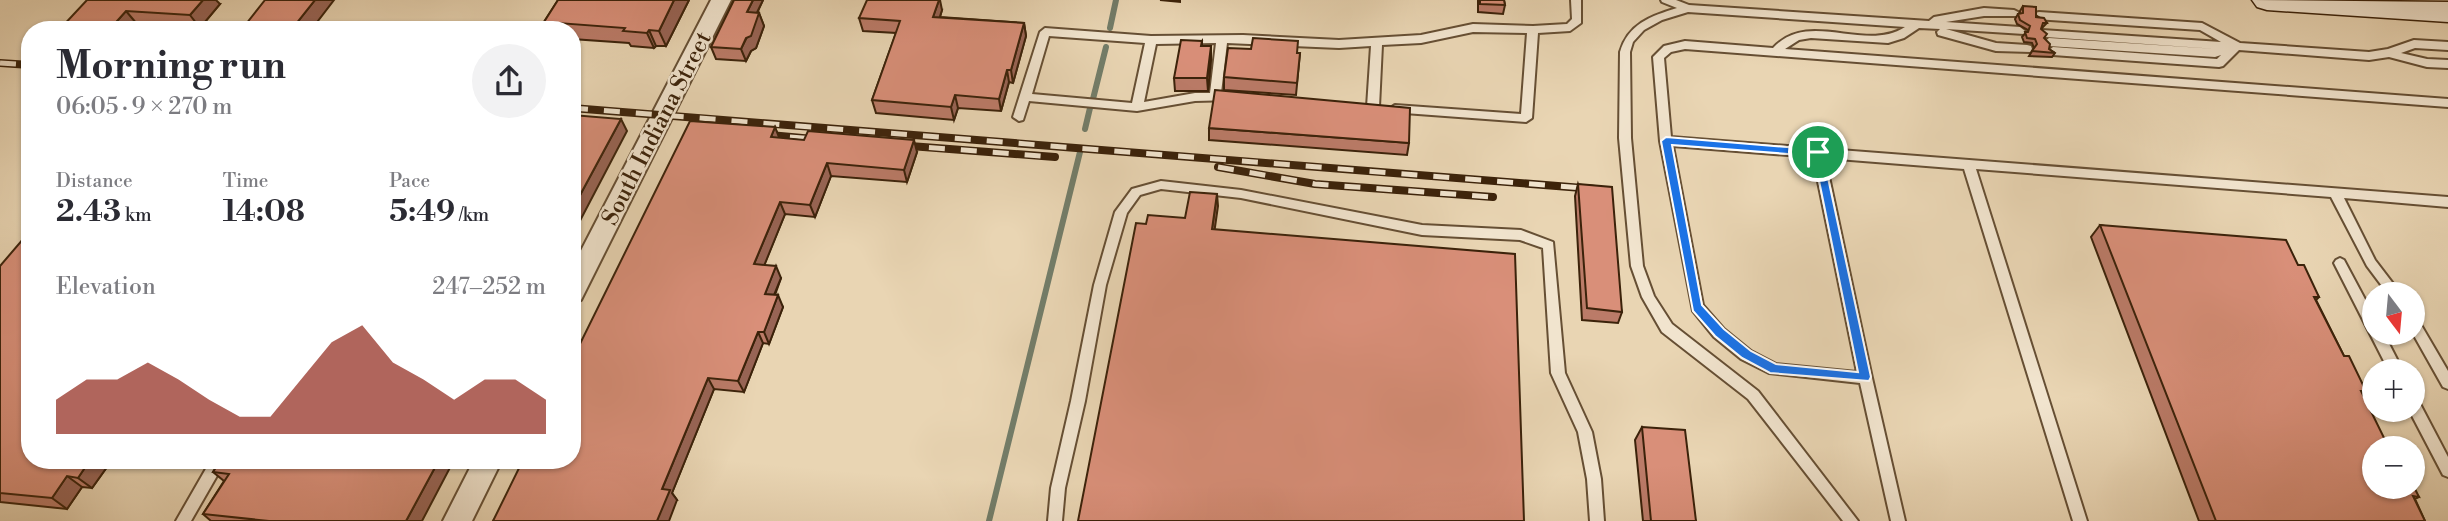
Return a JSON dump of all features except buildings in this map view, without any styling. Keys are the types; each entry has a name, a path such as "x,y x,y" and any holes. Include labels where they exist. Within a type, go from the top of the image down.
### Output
{"main road":[{"path":"2280,0 2448,12"}],"street":[{"name":"South Indiana Street","path":"581,275 721,0"},
{"path":"457,521 483,469"}],"lane":[{"path":"1019,117 1045,32 1151,40 1377,43 1472,28 1533,30 1570,27 1577,20 1576,0"},
{"path":"1666,0 1688,8 2020,32"},
{"path":"1688,8 1648,22 1639,28 1626,44 1625,138 1637,266 1641,281 1655,311 1667,328 1757,399 1852,521"},
{"path":"1776,52 1782,43 1798,36 1880,40 1898,36 1915,24 1984,12 2020,32"},
{"path":"1915,24 1996,47 2020,32"},
{"path":"2046,33 2202,27 2237,46"},
{"path":"1360,106 1526,118 1533,30"},
{"path":"2046,33 2219,63 2237,46"},
{"path":"2046,33 2370,56 2389,53 2414,44 2448,46"},
{"path":"1215,96 1222,39"},
{"path":"1137,107 1151,40"},
{"path":"1373,107 1377,43"},
{"path":"1865,377 1774,369 1746,355 1720,333 1697,307 1666,141 1658,57 1668,49 1685,45 2448,103"},
{"path":"2389,53 2427,63 2448,64"},
{"path":"1025,97 1137,107 1215,96 1241,97"},
{"path":"1666,141 2448,202"},
{"path":"1818,152 1898,521"},
{"path":"1968,164 2080,521"},
{"path":"1055,521 1058,488 1100,285 1121,212 1136,192 1161,185 1241,194 1422,230 1521,235 1549,246 1558,373 1585,432 1594,479 1597,521"},
{"path":"2335,193 2371,263 2386,282"},
{"path":"2340,263 2362,306"},
{"path":"2426,345 2448,383"},
{"path":"2422,422 2448,471"},
{"path":"183,521 214,469"}],"waterway":[{"path":"1110,28 1116,0"},
{"path":"1093,99 1106,47"},
{"path":"1085,129 1090,108"},
{"path":"989,521 1080,152"}],"railway":[{"path":"0,63 21,64"},
{"path":"581,109 1595,189"},
{"path":"758,134 824,140"},
{"path":"897,145 1055,157"},
{"path":"1218,167 1315,184 1493,197"}],"route":[{"path":"1666,141 1818,152 1865,377 1774,369 1746,355 1720,333 1697,307 1666,141"}]}
